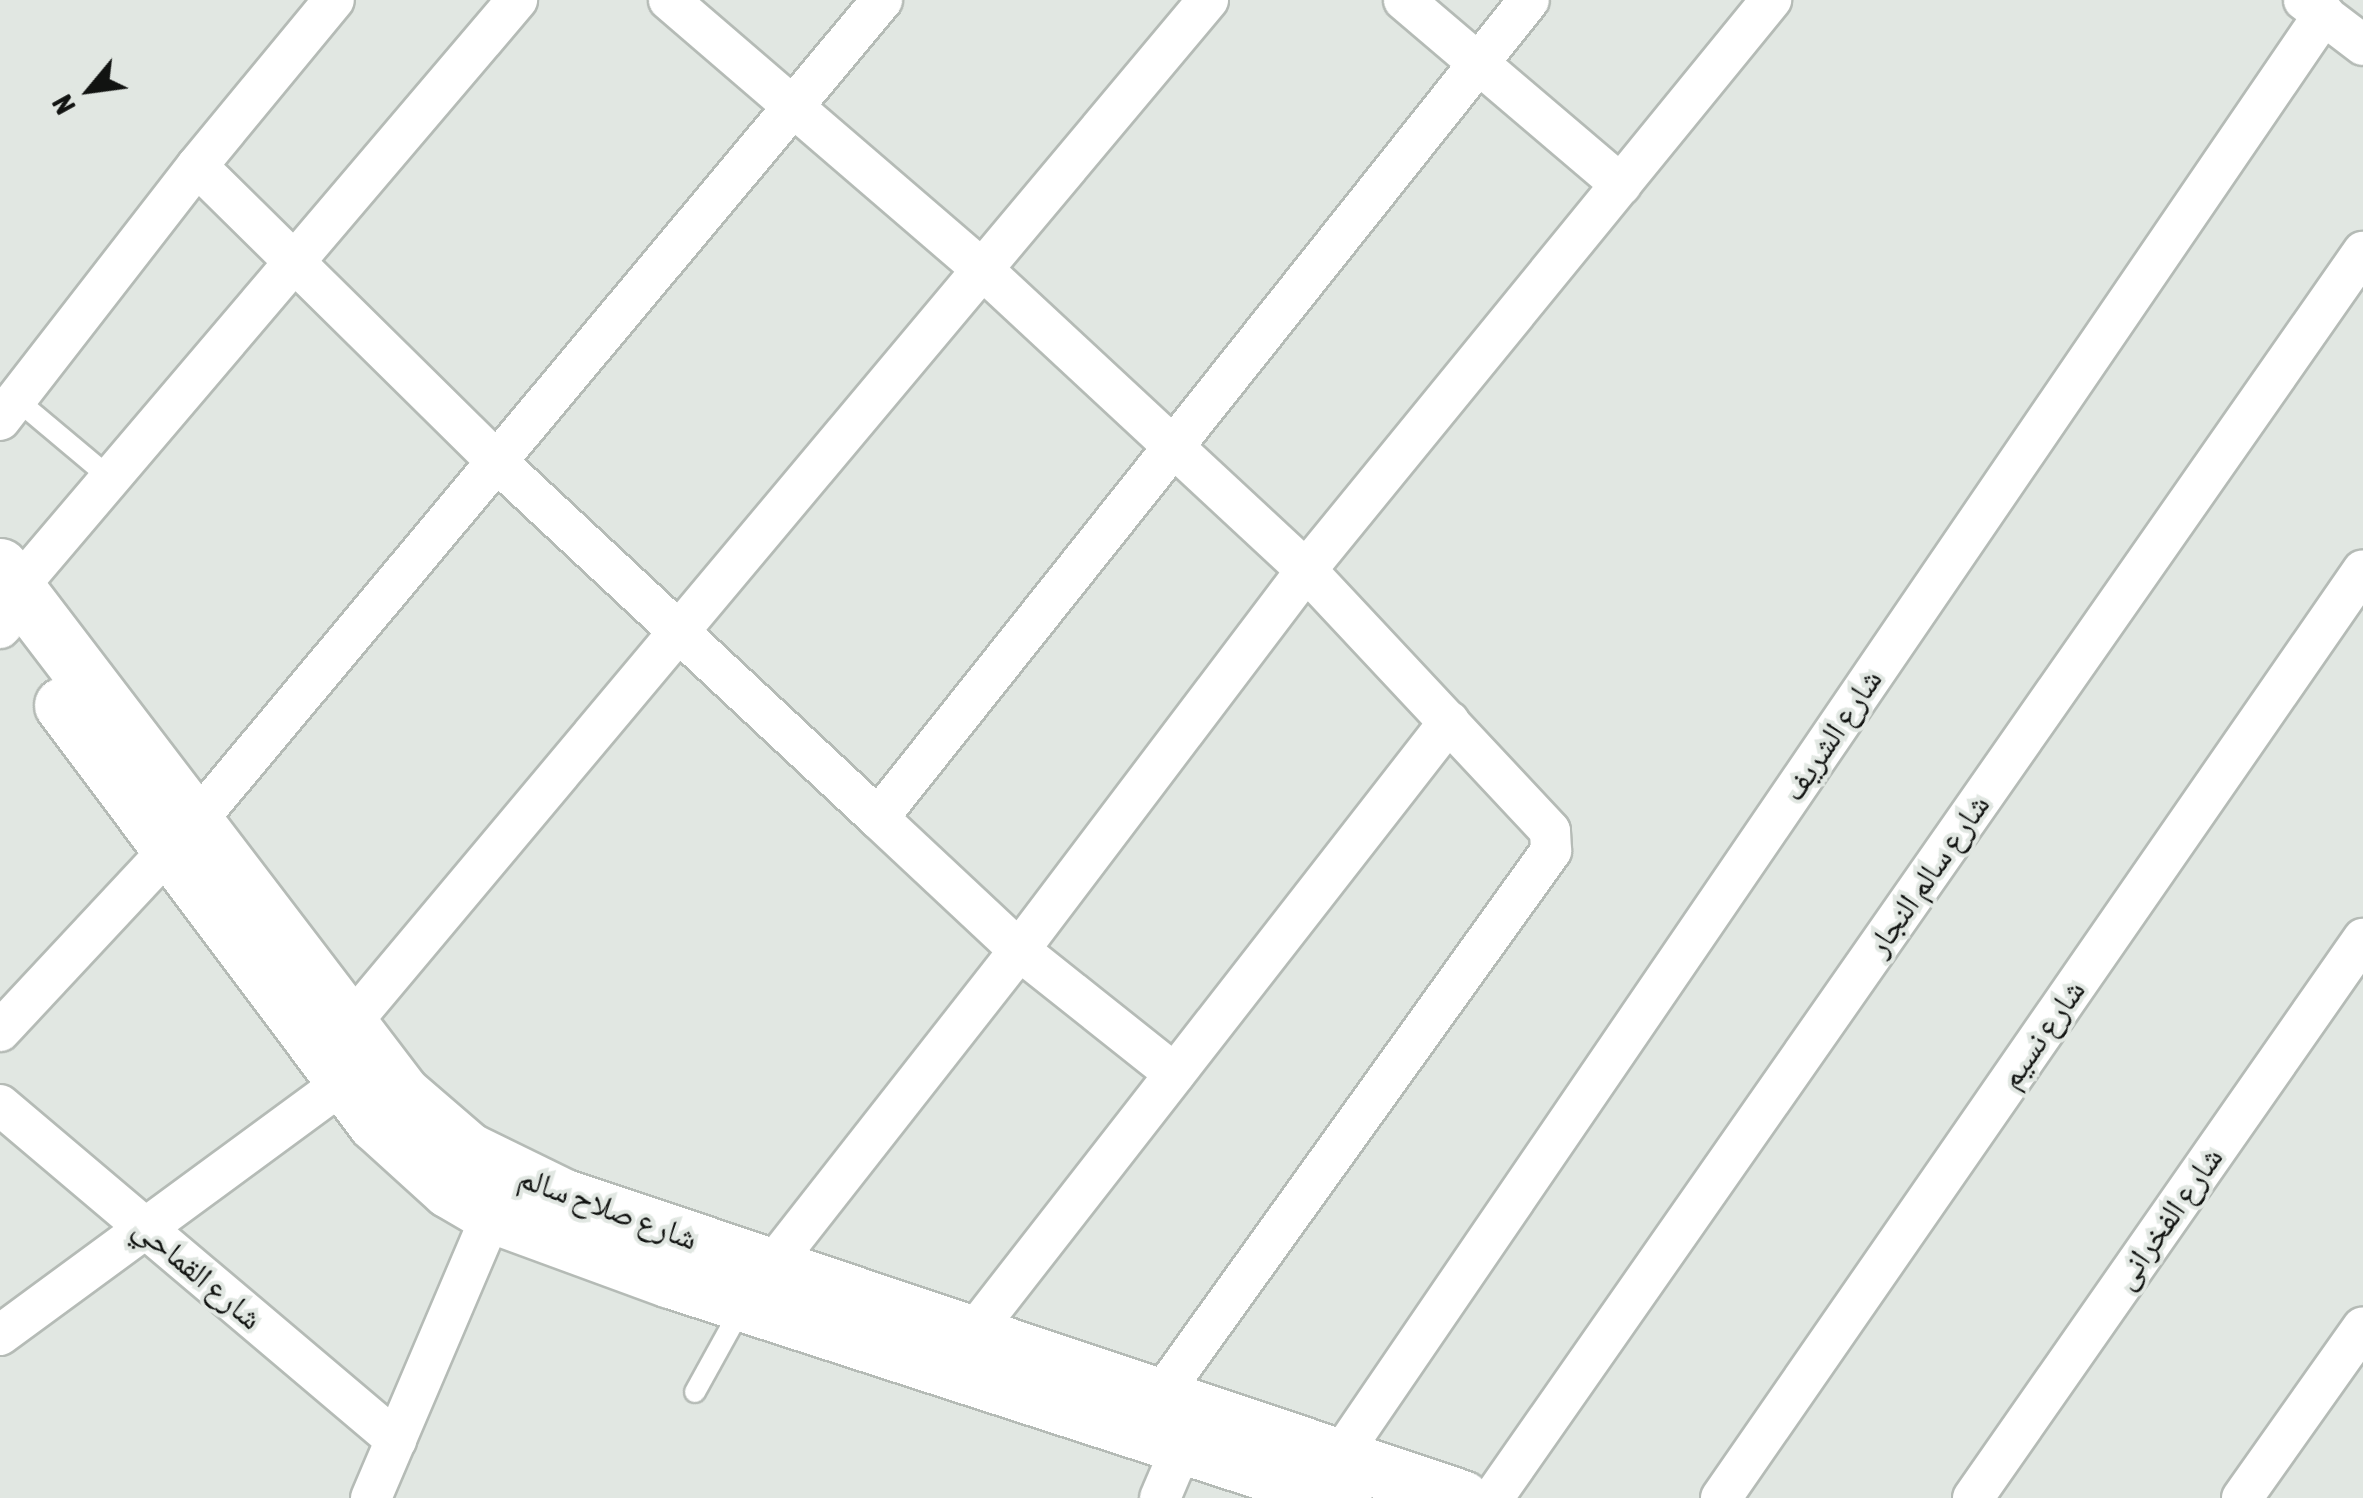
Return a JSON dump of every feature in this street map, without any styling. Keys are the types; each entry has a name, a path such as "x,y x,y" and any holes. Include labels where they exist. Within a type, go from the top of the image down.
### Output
{"main road":[{"name":"شارع صلاح سالم","path":"4,606 184,835 350,1024 402,1093 468,1150 676,1257"},
{"name":"شارع صلاح سالم","path":"184,835 345,1082 410,1158 449,1190 492,1215 676,1257 758,1284 1183,1444 1462,1498"},
{"name":"شارع صلاح سالم","path":"758,1284 973,1333 1162,1395 1342,1477"}],"street":[{"path":"8,410 197,166 334,0"},
{"path":"4,606 517,0"},
{"path":"669,0 981,268 1172,450 1306,570 1545,822 1551,851 1162,1395"},
{"path":"0,1031 184,835 882,0"},
{"path":"350,1024 1208,0"},
{"path":"1404,0 1620,185"},
{"path":"878,818 1530,0"},
{"path":"758,1284 1019,950 1306,570 1771,0"},
{"path":"2314,7 2363,45"},
{"name":"شارع الشريف","path":"1342,1477 2314,7"},
{"path":"197,166 295,258 495,460 680,628 1019,950 1175,1074"},
{"name":"شارع سالم النجار","path":"1492,1498 2363,252"},
{"name":"شارع نسيم","path":"1720,1498 2363,570"},
{"path":"973,1333 1449,722"},
{"name":"شارع الفخرانى","path":"1973,1498 2363,938"},
{"path":"0,1335 345,1082"},
{"name":"شارع القماحي","path":"0,1105 396,1440"},
{"path":"371,1498 492,1215"},
{"path":"2242,1498 2363,1327"},
{"path":"1160,1498 1183,1444"}],"lane":[{"path":"8,410 110,478"},
{"path":"694,1392 758,1284"}]}
